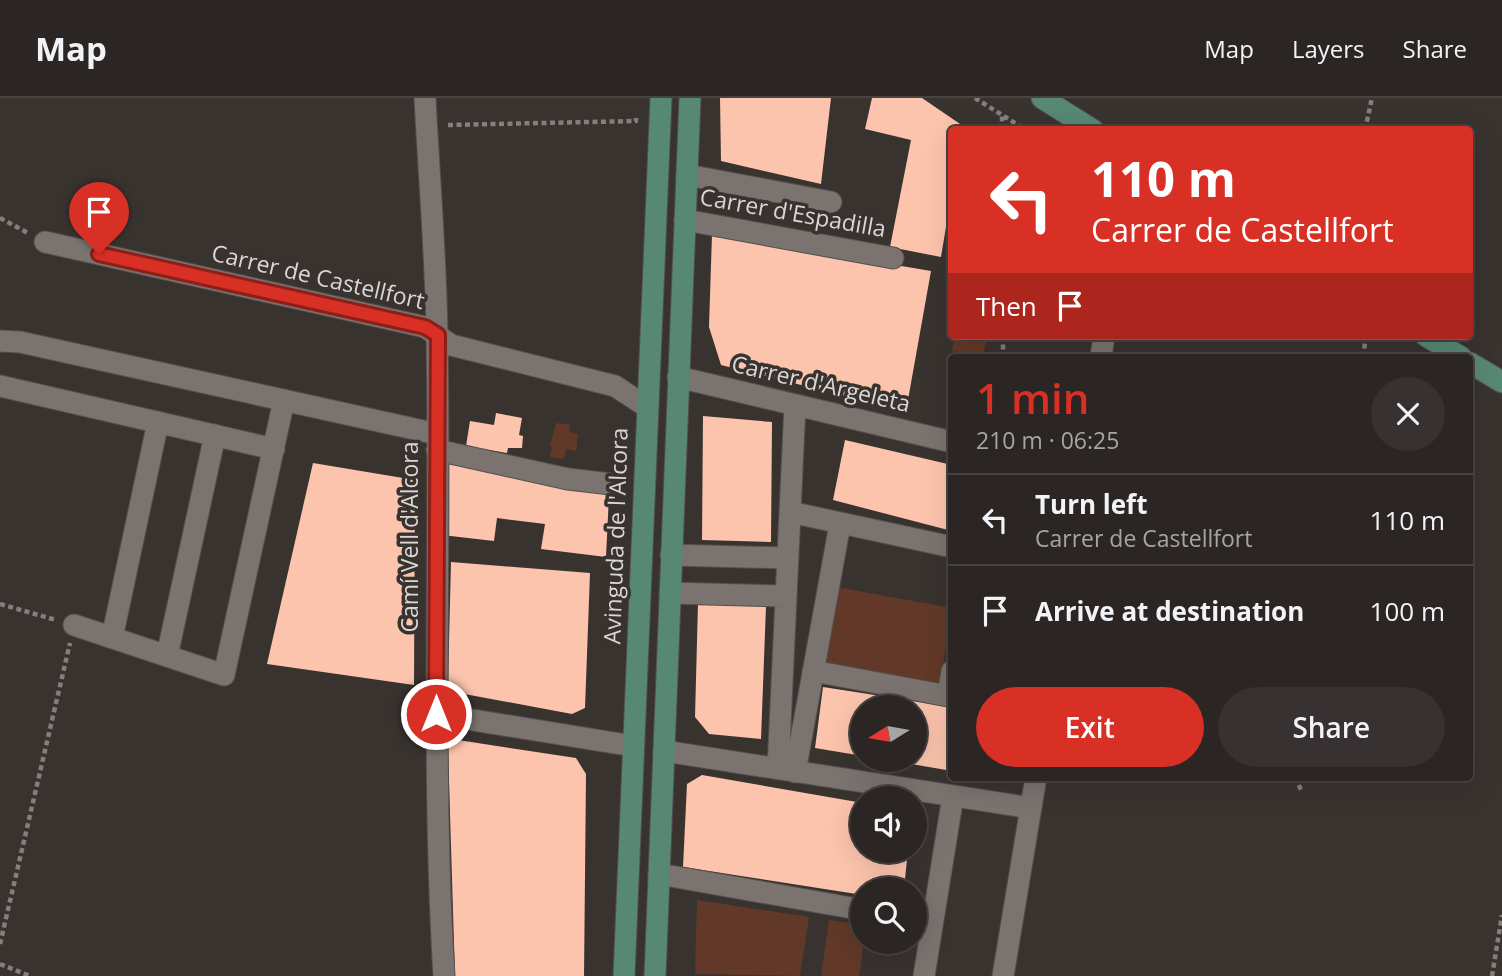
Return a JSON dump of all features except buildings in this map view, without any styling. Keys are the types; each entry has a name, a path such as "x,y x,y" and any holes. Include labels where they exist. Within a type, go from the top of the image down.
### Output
{"main road":[{"path":"655,976 690,98"},
{"path":"1042,98 1087,126"},
{"name":"Avinguda de l'Alcora","path":"624,976 661,106"},
{"path":"1433,340 1456,354"},
{"path":"1473,365 1502,382"}],"street":[{"name":"Camí Vell d'Alcora","path":"425,98 438,335 436,714 438,870 444,976"},
{"path":"687,175 831,202"},
{"name":"Carrer d'Espadilla","path":"685,220 893,258"},
{"name":"Carrer de Castellfort","path":"45,242 425,327 451,345 615,386 647,407"},
{"path":"10,341 284,400 568,479 611,484"},
{"path":"615,386 649,371"},
{"name":"Carrer d'Argeleta","path":"678,377 948,441"},
{"path":"0,386 274,449"},
{"path":"74,625 224,675 284,400"},
{"path":"786,770 786,596 795,405"},
{"path":"112,638 158,422"},
{"path":"167,656 215,435"},
{"path":"790,512 948,546"},
{"path":"786,770 813,671 840,524"},
{"path":"671,555 788,558"},
{"path":"670,593 786,596"},
{"path":"813,671 947,696 948,691"},
{"path":"436,714 634,746"},
{"path":"664,751 1031,808"},
{"path":"1003,976 1035,781"},
{"path":"927,907 953,796"},
{"path":"659,874 850,908"},
{"path":"924,954 924,976"}],"path":[{"path":"975,98 1020,126"},
{"path":"1366,126 1373,98"},
{"path":"426,125 636,121 636,112 661,106"},
{"path":"1002,115 1002,126"},
{"path":"0,218 45,242"},
{"path":"0,604 74,625 0,944"},
{"path":"1298,781 1302,793"},
{"path":"1492,976 1502,915"},
{"path":"0,964 30,976"}],"shaded area":[{"path":"954,340 986,340 984,354 952,351"},
{"path":"556,423 570,425 569,432 578,434 576,451 566,449 564,459 550,457"},
{"path":"836,587 948,607 948,633 940,684 822,662"},
{"path":"697,900 809,917 800,976 695,974"},
{"path":"829,920 850,923 850,954 862,954 859,976 821,976"}],"route":[{"path":"99,254 425,327 438,335 436,714"}]}
